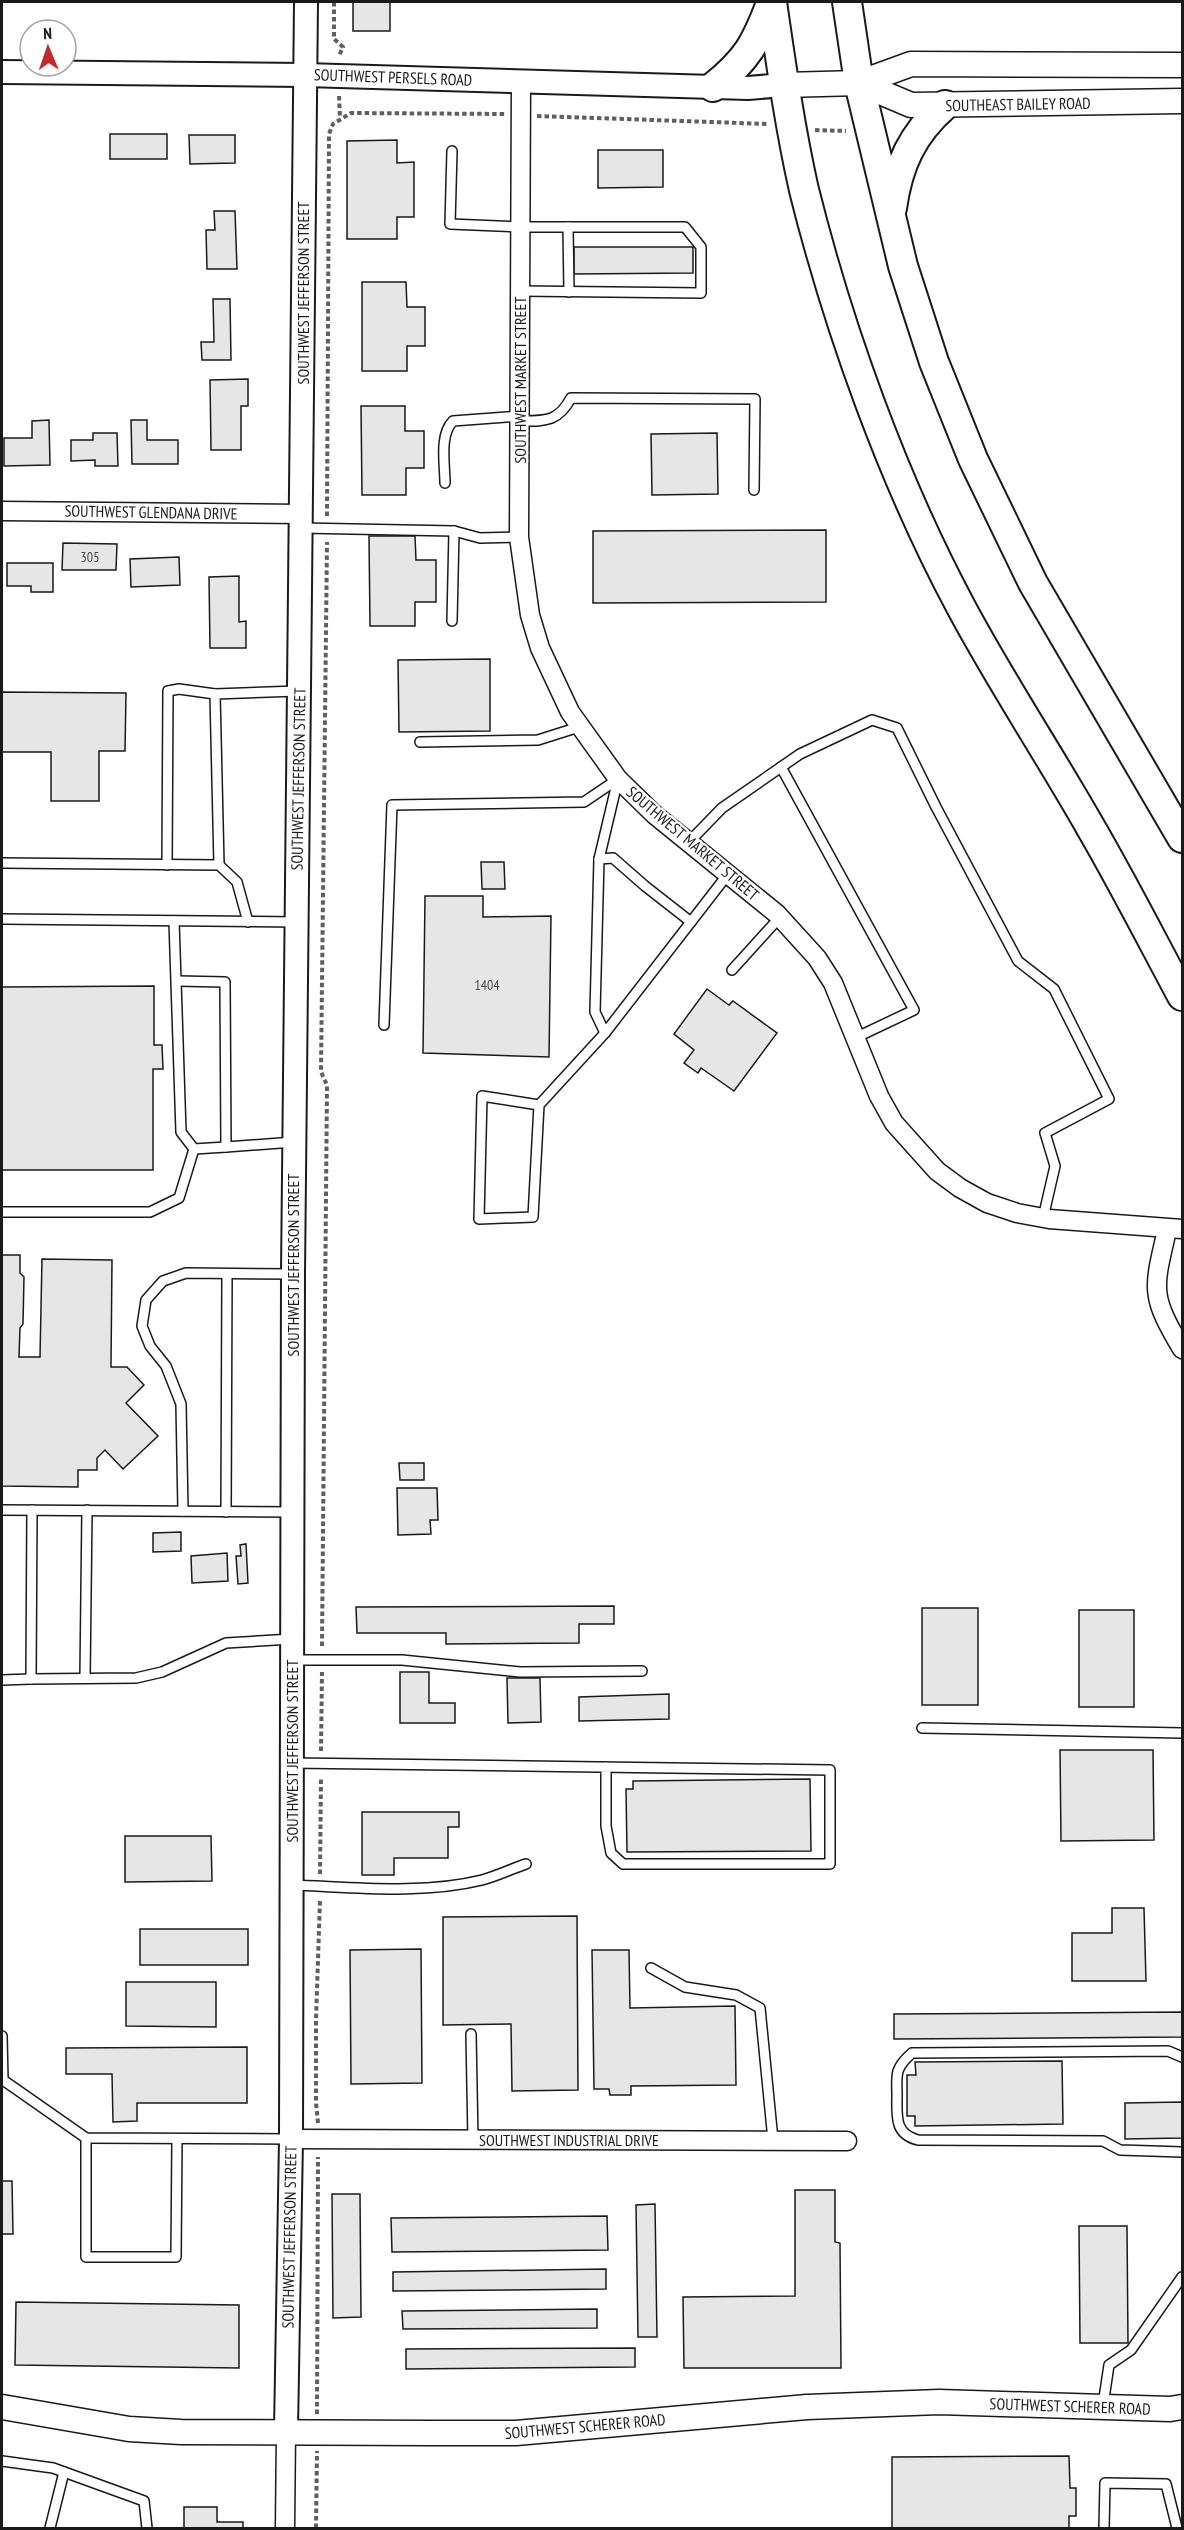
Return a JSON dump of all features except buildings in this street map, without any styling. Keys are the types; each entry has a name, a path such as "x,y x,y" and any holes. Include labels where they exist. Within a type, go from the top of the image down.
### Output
{"highway":[{"path":"772,2 784,85 804,189 832,290 880,428 961,607 1092,829 1182,996"},
{"path":"713,87 734,70 757,41 772,2"},
{"path":"847,2 859,83 903,266 934,362 973,459 1034,583 1182,838"},
{"path":"891,216 894,193 904,159 918,133 945,105"}],"main road":[{"name":"SOUTHEAST BAILEY ROAD","path":"784,85 859,83 911,64 1182,65"},
{"name":"SOUTHEAST BAILEY ROAD","path":"859,83 911,105 1182,101"},
{"name":"SOUTHWEST SCHERER ROAD","path":"2,2407 129,2430 516,2433 807,2407 939,2402 1178,2410"}],"street":[{"name":"SOUTHWEST JEFFERSON STREET","path":"285,2529 291,2139 293,1274 306,2"},
{"name":"SOUTHWEST PERSELS ROAD","path":"2,72 305,75 748,88 784,85"},
{"name":"SOUTHWEST MARKET STREET","path":"520,81 519,537 530,615 540,648 570,712 618,779 689,842 780,917 817,957 832,983 879,1096 894,1123 914,1148 938,1171 960,1188 987,1203 1017,1213 1043,1218 1175,1230 1156,1279 1156,1298 1164,1318 1182,1349"},
{"name":"SOUTHWEST GLENDANA DRIVE","path":"2,511 301,521"},
{"name":"SOUTHWEST INDUSTRIAL DRIVE","path":"291,2139 847,2141"}],"lane":[{"path":"452,151 450,224 520,227 685,227 701,247 701,293 520,291"},
{"path":"568,227 569,292"},
{"path":"445,483 444,442 447,426 453,421 520,419 547,422 564,411 571,398 755,399 754,490"},
{"path":"301,521 327,528 454,531 480,538 519,537"},
{"path":"452,621 454,531"},
{"path":"167,865 168,691 179,689 214,694 299,691"},
{"path":"214,694 219,866"},
{"path":"689,842 722,808 800,754 872,720 897,728 1018,962 1054,989 1109,1099 1045,1133 1055,1166 1043,1218"},
{"path":"420,742 538,740 579,727"},
{"path":"781,767 914,1010 855,1038"},
{"path":"606,1033 595,1012 599,859 618,779"},
{"path":"384,1025 392,805 584,802 618,779"},
{"path":"599,859 613,858 691,922"},
{"path":"2,863 219,866 237,882 248,922"},
{"path":"539,1105 482,1096 479,1219 533,1217 539,1105 606,1033 728,874"},
{"path":"732,969 780,917"},
{"path":"2,919 297,922"},
{"path":"174,921 178,981 181,1132 194,1149"},
{"path":"178,981 225,982 226,1147"},
{"path":"194,1149 294,1142"},
{"path":"2,1212 150,1212 179,1198 194,1149"},
{"path":"183,1511 181,1404 166,1366 150,1346 142,1326 146,1300 163,1281 186,1273 293,1274"},
{"path":"226,1512 227,1275"},
{"path":"2,1510 292,1512"},
{"path":"31,1679 32,1510"},
{"path":"85,1678 87,1510"},
{"path":"2,1680 136,1677 162,1672 226,1643 292,1649 322,1660 402,1660 520,1672 642,1671"},
{"path":"922,1728 1182,1733"},
{"path":"292,1763 321,1763 830,1770 830,1864 623,1864 611,1853 606,1826 606,1767"},
{"path":"291,1886 380,1888 440,1886 482,1880 526,1864"},
{"path":"651,1968 685,1987 736,1995 760,2008 772,2140"},
{"path":"471,2034 473,2140"},
{"path":"2,2036 3,2080 86,2138 291,2139"},
{"path":"1182,2057 1168,2051 912,2053 903,2061 897,2074 896,2120 899,2128 907,2137 918,2140 1103,2141 1120,2150 1182,2152"},
{"path":"86,2138 86,2257 176,2257 177,2139"},
{"path":"1102,2408 1109,2365 1131,2350 1182,2277"},
{"path":"2,2461 53,2468 144,2501 147,2529"},
{"path":"50,2529 64,2472"},
{"path":"1104,2529 1105,2483 1166,2484 1177,2529"}],"path":[{"path":"334,2 334,39 343,47 339,53"},
{"path":"315,2529 318,2139 316,2020 320,1886 327,1085 321,1072 329,134 333,124 340,116 376,112 520,114 745,122 829,132 870,129"}]}
